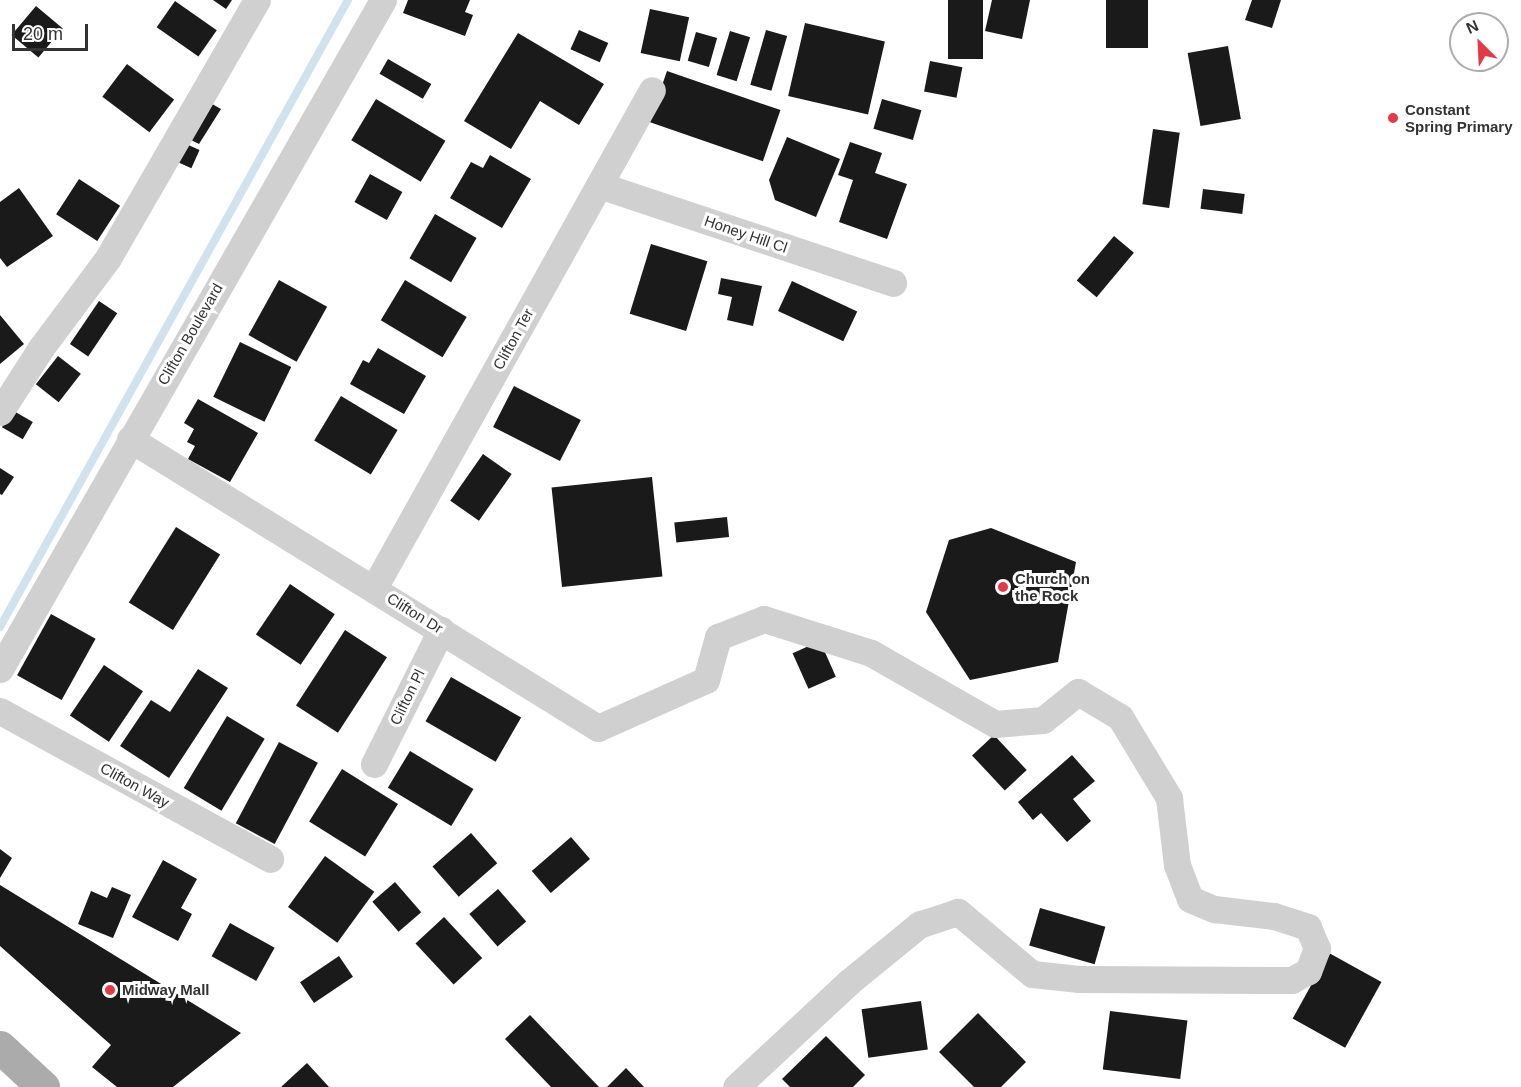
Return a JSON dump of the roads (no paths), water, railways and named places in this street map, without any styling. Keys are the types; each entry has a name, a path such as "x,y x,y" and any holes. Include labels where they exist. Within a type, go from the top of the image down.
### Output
{"main road":[{"path":"0,1047 43,1087"}],"street":[{"path":"0,412 41,348 108,258 257,0"},
{"name":"Clifton Boulevard","path":"0,669 383,0"},
{"name":"Clifton Ter","path":"374,588 652,90"},
{"name":"Honey Hill Cl","path":"599,185 893,283"},
{"name":"Clifton Dr","path":"130,439 598,728 706,680 718,637 764,619 871,653 995,724 1043,720 1077,692 1120,717 1169,798 1177,865 1190,899 1214,909 1274,916 1308,927 1317,948 1308,971 1292,980 1079,979 1032,974 958,912 920,924 849,981 736,1087"},
{"name":"Clifton Pl","path":"374,764 441,630"},
{"name":"Clifton Way","path":"0,711 270,859"}],"waterway":[{"path":"0,627 348,0"}],"place":[{"name":"Constant Spring Primary","path":"1393,118"},
{"name":"Church on the Rock","path":"1003,587"},
{"name":"Midway Mall","path":"110,990"}]}
